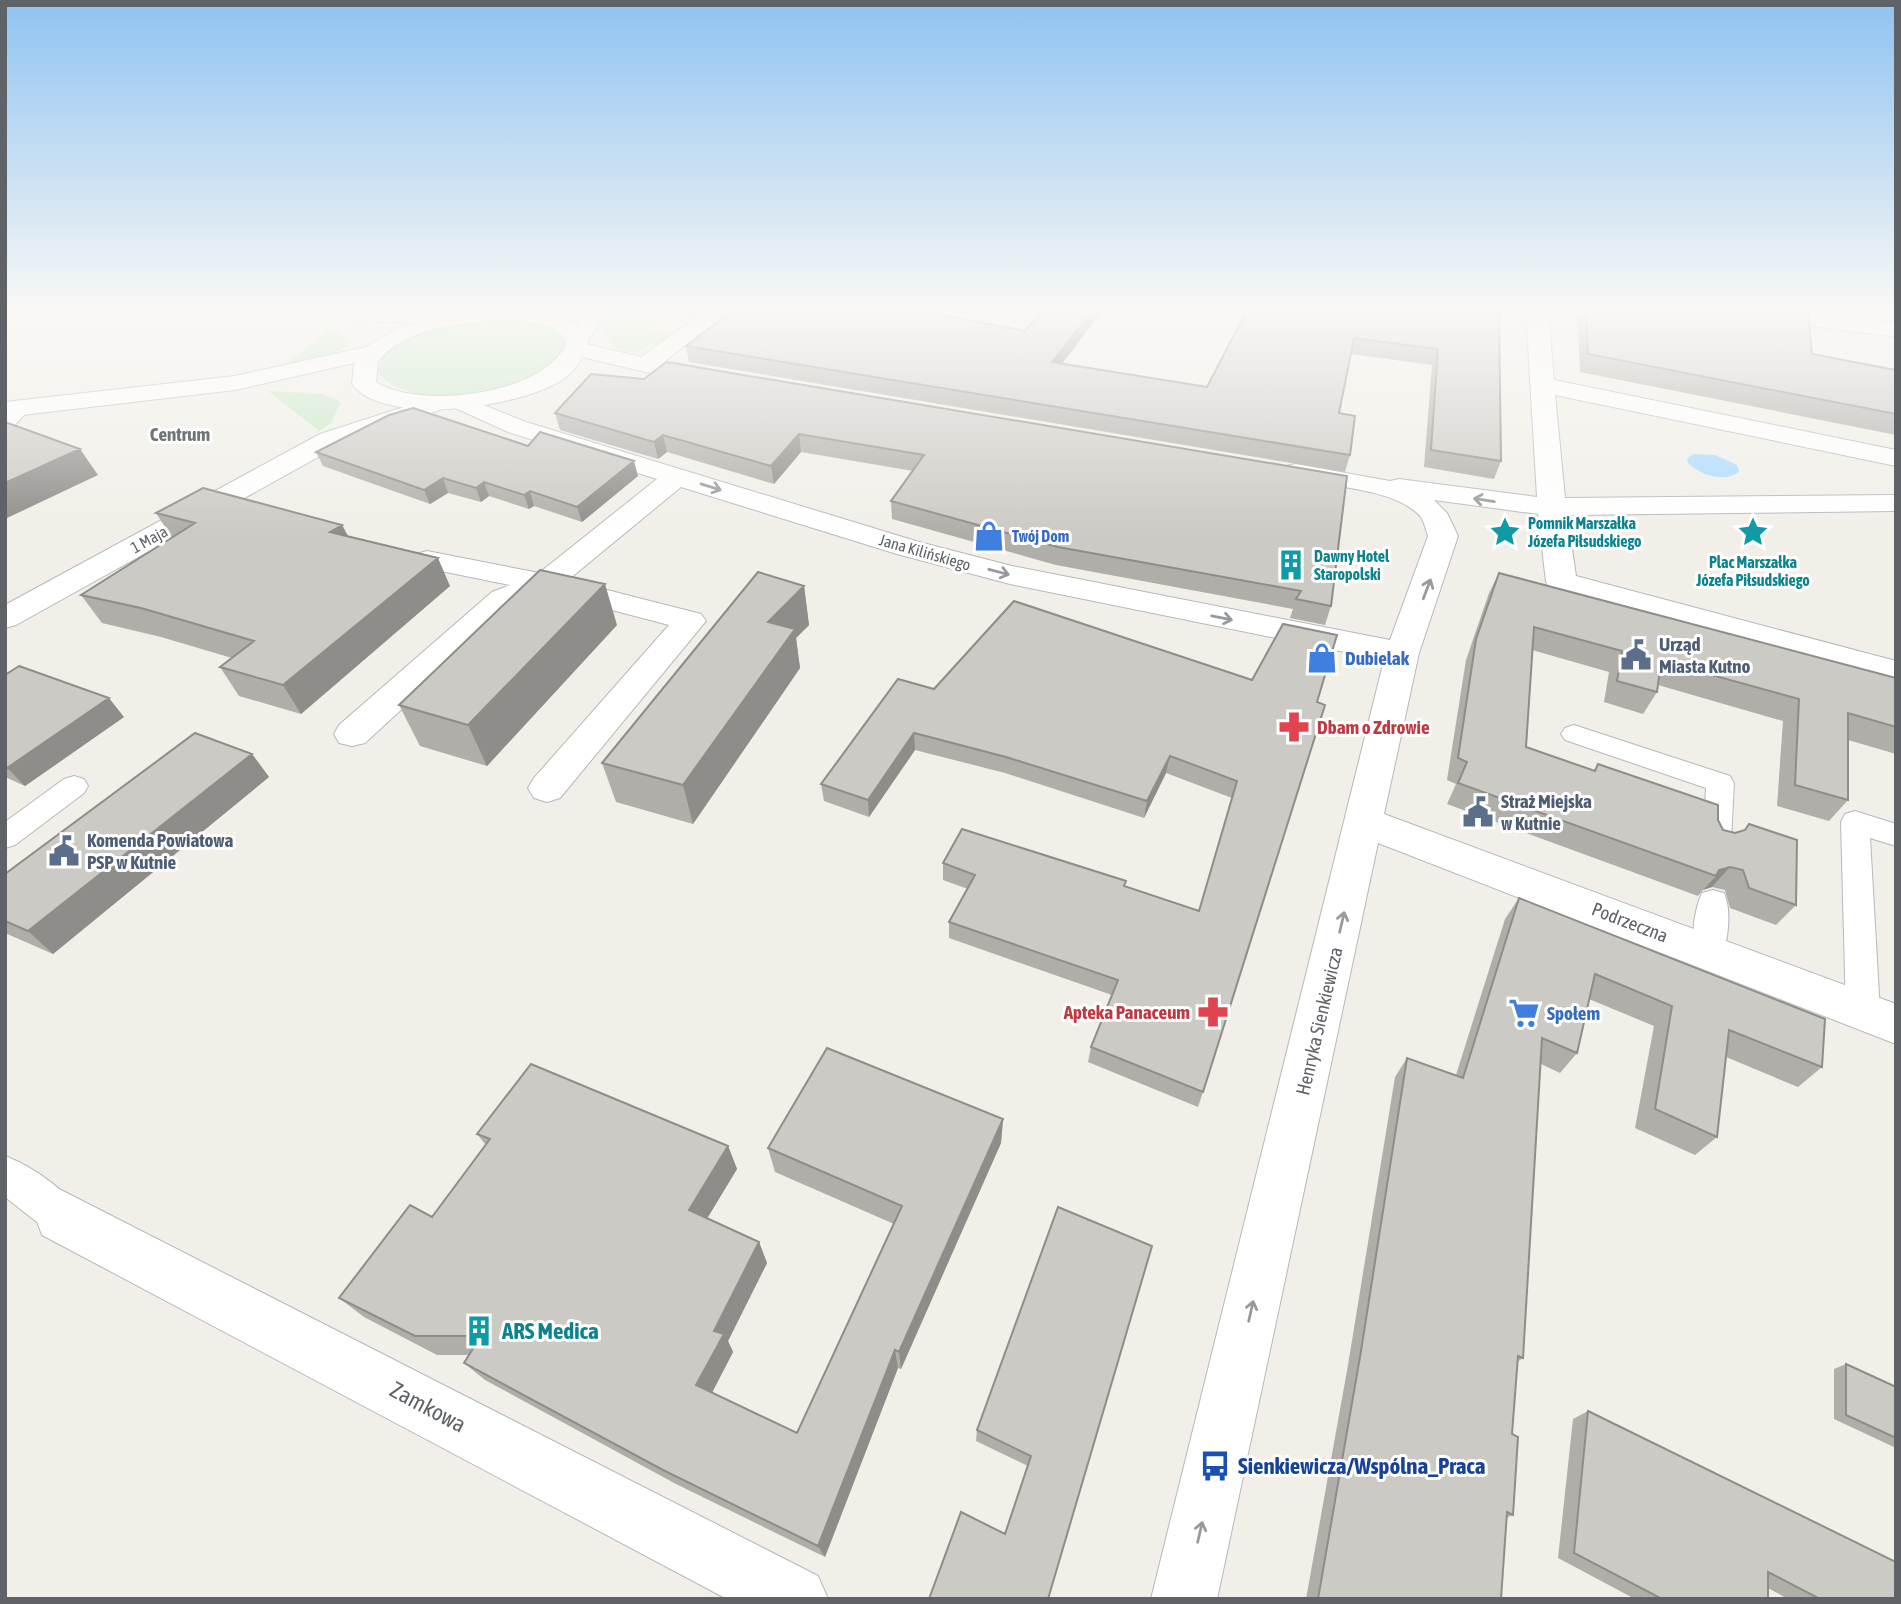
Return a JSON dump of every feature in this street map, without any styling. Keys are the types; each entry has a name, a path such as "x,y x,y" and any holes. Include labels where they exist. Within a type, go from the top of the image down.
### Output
{"street":[{"path":"11,414 221,385"},
{"path":"284,385 368,388 451,403 508,394 534,385"},
{"path":"1896,458 1544,385 1552,507 1561,582 1896,672"},
{"name":"1 Maja","path":"329,440 368,388"},
{"name":"1 Maja","path":"5,618 329,440 451,403"},
{"name":"Jana Kilińskiego","path":"451,403 517,427 676,477 908,548 1010,575 1402,653"},
{"path":"1271,468 1372,486 1415,488 1504,503 1552,507 1896,503"},
{"path":"352,734 503,599 545,583 676,477"},
{"name":"Henryka Sienkiewicza","path":"1184,1599 1402,653 1443,536 1432,512 1408,496 1372,486"},
{"path":"427,560 545,583 690,621 547,788"},
{"name":"Podrzeczna","path":"1363,821 1879,1018"},
{"name":"Zamkowa","path":"61,1216 795,1599"}],"lane":[{"path":"1574,734 1720,783 1717,840"},
{"path":"5,838 74,786"},
{"path":"1879,1018 1856,822 1896,835"},
{"path":"1709,952 1713,902"},
{"path":"5,1174 61,1216"}],"green space":[{"path":"514,385 479,394 448,396 419,393 394,386"},
{"path":"268,391 323,394 341,402 331,423 319,431"}],"water":[{"path":"1693,454 1715,455 1737,465 1739,472 1726,477 1705,474 1688,463 1687,459"}],"building":[{"path":"581,385 803,385 1347,476 1331,606 1296,599 1301,591 1058,547 891,501 924,455 799,434 771,466 663,435 654,442 555,413"},
{"path":"923,385 1207,387 1208,385 1345,385 1339,413 1355,416 1350,455"},
{"path":"1436,385 1500,385 1501,461 1431,450"},
{"path":"1746,385 1896,385 1896,414"},
{"path":"413,408 528,446 540,432 634,461 577,507 530,491 524,495 484,482 476,488 443,478 424,490 316,452 389,415"},
{"path":"5,422 80,449 5,483"},
{"path":"203,488 342,525 330,532 438,558 283,685 220,667 254,641 141,608 81,595 195,523 156,513"},
{"path":"540,570 605,584 468,725 399,705"},
{"path":"758,572 804,586 768,622 795,629 683,785 602,763"},
{"path":"1499,573 1896,678 1896,727 1848,713 1848,800 1795,785 1799,699 1661,661 1657,692 1617,681 1622,651 1534,627 1526,747 1595,771 1598,764 1718,805 1718,820 1723,830 1735,833 1745,830 1749,824 1797,840 1796,905 1749,888 1743,870 1730,867 1719,870 1716,876 1458,783 1467,762 1458,758 1476,639"},
{"path":"1014,601 1252,680 1283,624 1337,635 1317,702 1325,705 1203,1092 1091,1047 1118,980 949,922 975,875 943,863 962,829 1126,881 1124,886 1199,911 1237,781 1170,756 1147,801 1006,757 914,733 868,800 821,784 898,679 934,689"},
{"path":"19,666 109,698 7,768 5,675"},
{"path":"195,733 252,754 28,931 5,921 5,874"},
{"path":"1519,898 1825,1019 1822,1067 1729,1030 1717,1137 1655,1109 1672,1006 1595,974 1577,1053 1542,1038 1523,1358 1518,1356 1512,1434 1518,1437 1513,1515 1507,1512 1501,1599 1318,1599 1361,1351 1407,1058 1463,1078"},
{"path":"827,1048 1003,1119 899,1352 895,1350 818,1546 663,1470 464,1363 481,1336 415,1336 339,1298 410,1205 432,1217 490,1139 477,1134 531,1064 728,1146 689,1210 759,1242 714,1331 724,1334 696,1385 797,1433 902,1206 768,1148"},
{"path":"1058,1207 1152,1246 1048,1599 929,1599 961,1512 1005,1534 1031,1456 977,1430"},
{"path":"1846,1364 1896,1387 1896,1438 1846,1415"},
{"path":"1588,1411 1896,1562 1896,1599 1820,1599 1768,1572 1768,1599 1662,1599 1574,1553"}],"place":[{"name":"Pomnik Marszałka Józefa Piłsudskiego","path":"1505,532"},
{"name":"Plac Marszałka Józefa Piłsudskiego","path":"1753,532"},
{"name":"Twój Dom","path":"989,536"},
{"name":"Dawny Hotel Staropolski","path":"1291,565"},
{"name":"Urząd Miasta Kutno","path":"1636,655"},
{"name":"Dubielak","path":"1322,658"},
{"name":"Dbam o Zdrowie","path":"1294,727"},
{"name":"Straż Miejska w Kutnie","path":"1478,812"},
{"name":"Komenda Powiatowa PSP w Kutnie","path":"64,851"},
{"name":"Apteka Panaceum","path":"1213,1012"},
{"name":"Społem","path":"1524,1013"},
{"name":"ARS Medica","path":"479,1331"},
{"name":"Sienkiewicza/Wspólna_Praca","path":"1215,1466"}],"district":[{"name":"Centrum","path":"180,434"}]}
